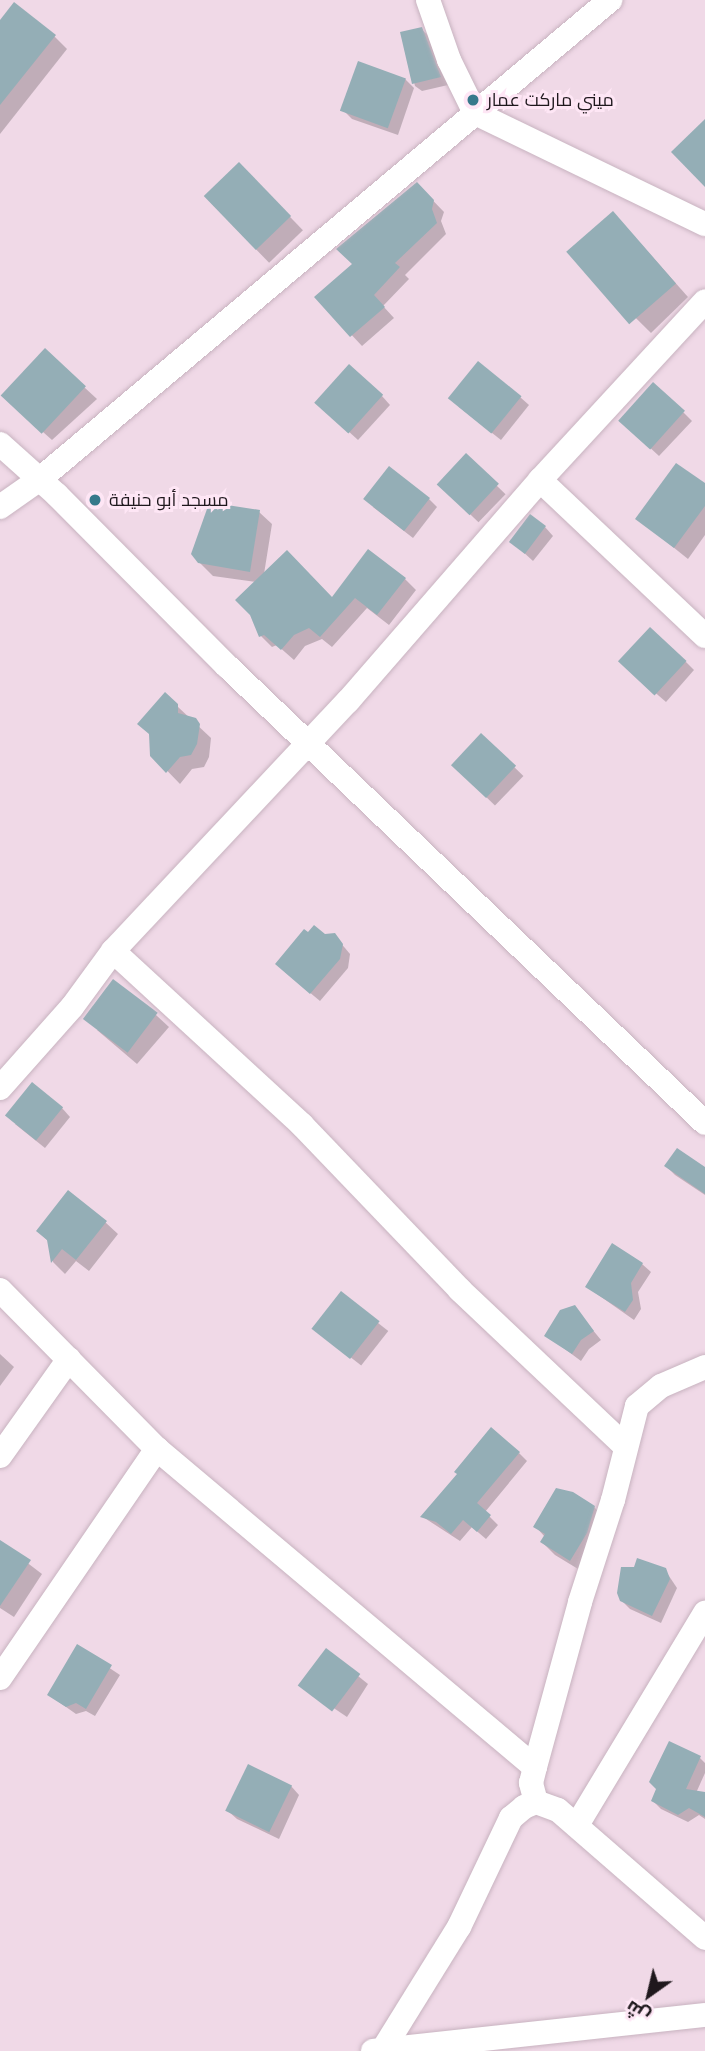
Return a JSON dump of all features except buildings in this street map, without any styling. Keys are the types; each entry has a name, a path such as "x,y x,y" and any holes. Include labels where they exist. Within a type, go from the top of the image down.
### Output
{"street":[{"path":"428,0 449,60 475,113 705,224"},
{"path":"0,507 40,479 610,0"},
{"path":"0,1087 72,1007 113,951 308,743 540,480 705,300"},
{"path":"0,444 40,479 308,743 705,1123"},
{"path":"540,480 705,636"},
{"path":"113,951 320,1143 460,1290 625,1446"},
{"path":"0,1290 157,1449 535,1767"},
{"path":"0,1456 69,1359"},
{"path":"536,1801 531,1783 535,1767 580,1602 613,1500 637,1406 661,1386 705,1367"},
{"path":"0,1678 157,1449"},
{"path":"576,1825 705,1613"},
{"path":"379,2050 459,1927 511,1818 536,1801 548,1804 576,1825 705,1938"},
{"path":"379,2050 705,2015"}],"place":[{"name":"ميني ماركت عمار","path":"473,100"},
{"name":"مسجد أبو حنيفة","path":"95,500"}]}
